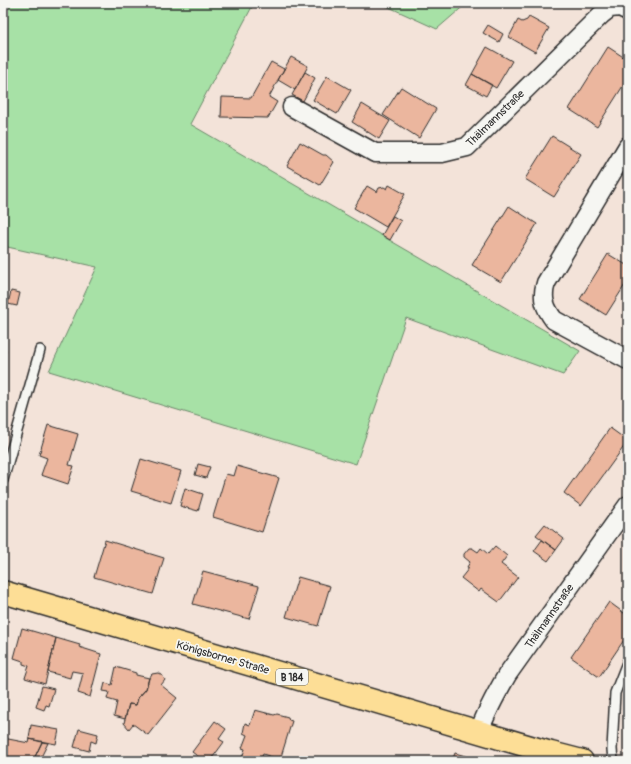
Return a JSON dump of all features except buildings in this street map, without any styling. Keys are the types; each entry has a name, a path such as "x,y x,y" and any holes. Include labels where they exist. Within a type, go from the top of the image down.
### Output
{"main road":[{"name":"Königsborner Straße","path":"3,592 582,761"}],"street":[{"name":"Thälmannstraße","path":"292,107 375,153 442,153 467,147 601,15 610,8 622,7"},
{"path":"628,146 546,283 543,291 543,299 547,311 554,320 628,360"},
{"name":"Thälmannstraße","path":"479,732 484,718 507,676 628,505"}],"lane":[{"path":"3,480 40,350"},
{"path":"613,761 612,749 615,693 628,660"}],"green space":[{"path":"3,3 254,3 190,124 580,351 563,375 406,318 356,464 49,371 97,267 3,246"},
{"path":"380,3 467,3 437,29"}]}
